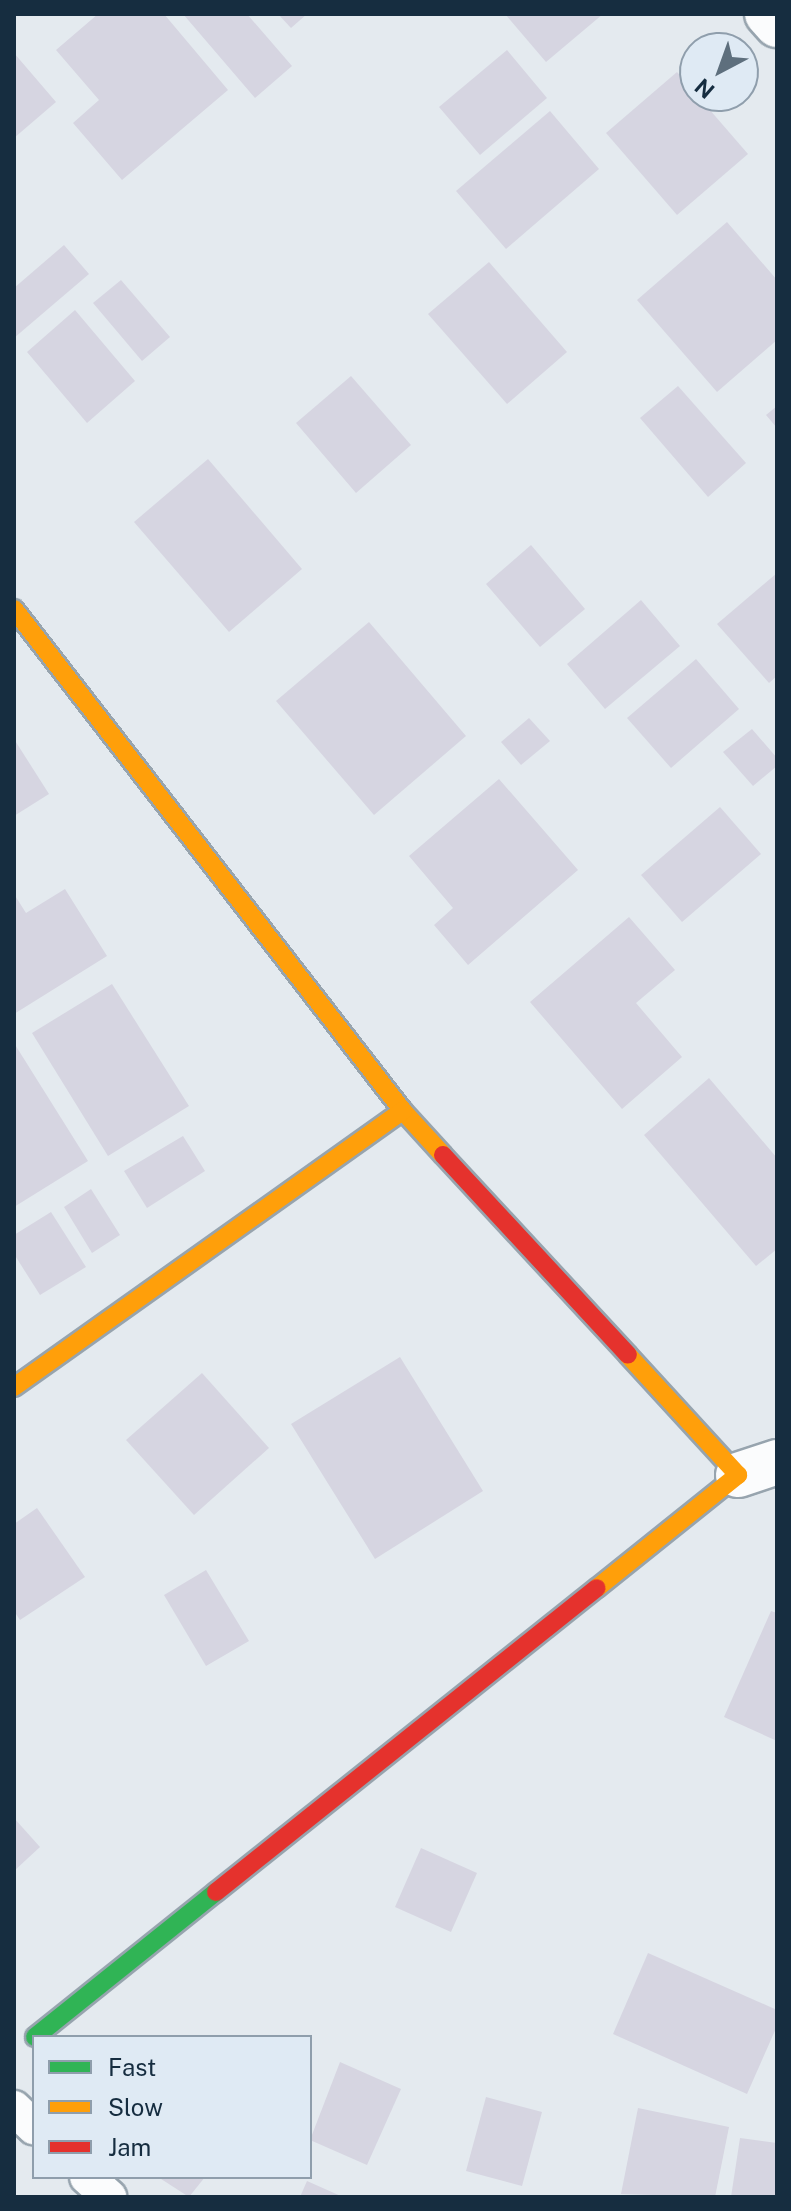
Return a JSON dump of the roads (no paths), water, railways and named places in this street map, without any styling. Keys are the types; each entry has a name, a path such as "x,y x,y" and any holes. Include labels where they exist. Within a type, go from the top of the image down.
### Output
{"street":[{"path":"767,14 777,25"},
{"path":"22,632 403,1111 757,1469 37,2035"},
{"path":"14,1387 403,1111"}],"lane":[{"path":"14,2108 32,2125"},
{"path":"89,2179 109,2197"}]}
